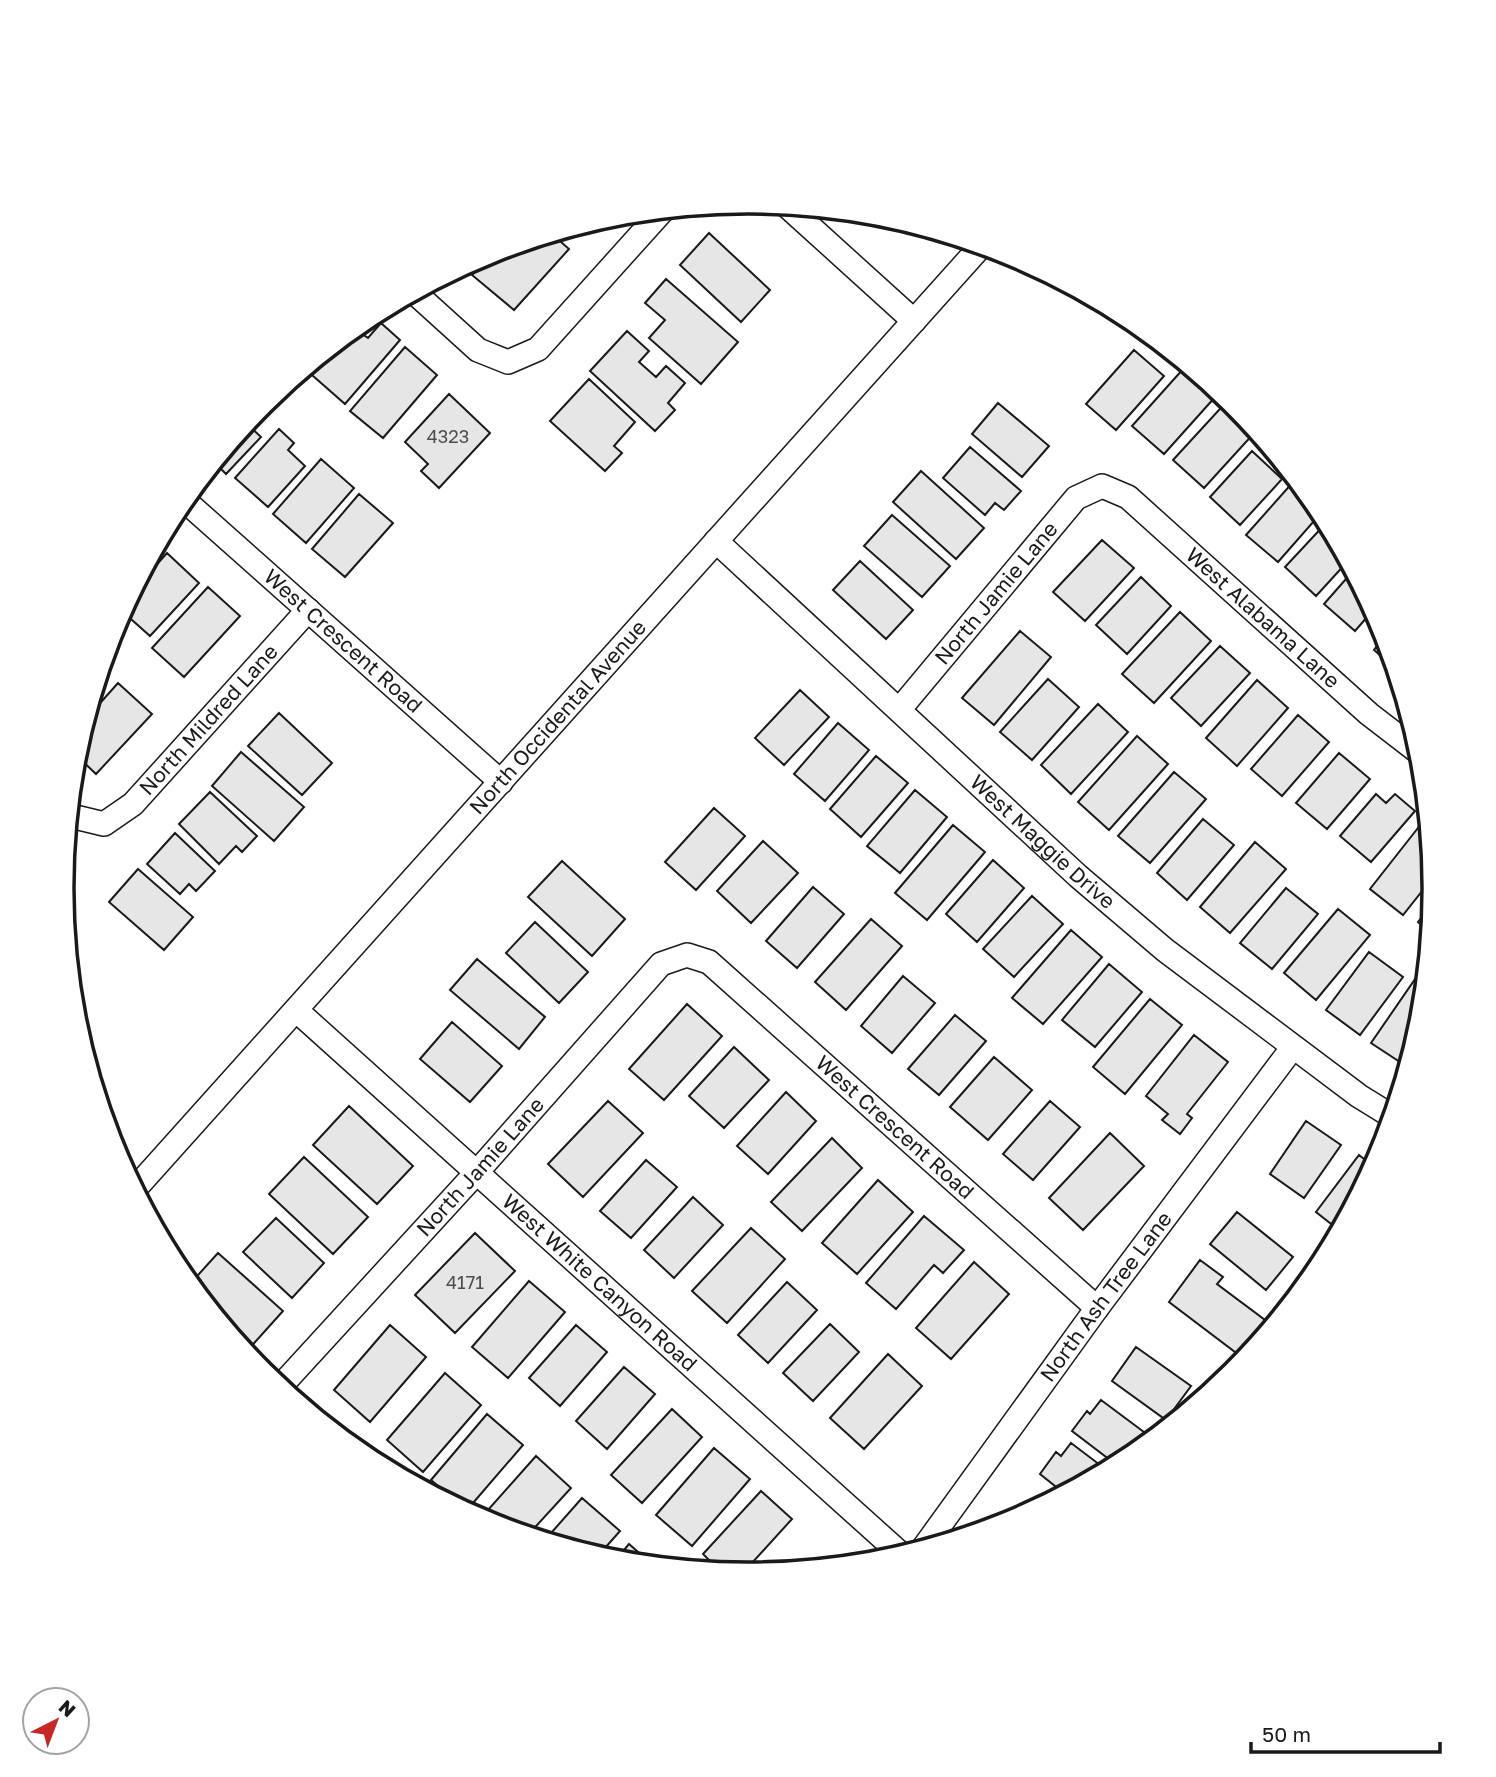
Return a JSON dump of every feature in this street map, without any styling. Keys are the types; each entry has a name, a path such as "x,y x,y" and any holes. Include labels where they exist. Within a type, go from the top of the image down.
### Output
{"street":[{"path":"798,216 914,321"},
{"path":"421,299 478,351 508,362 538,349 653,221"},
{"name":"North Occidental Avenue","path":"141,1182 974,253"},
{"name":"North Jamie Lane","path":"899,710 1076,498 1102,486"},
{"name":"West Alabama Lane","path":"1102,486 1128,497 1369,714 1407,743"},
{"name":"West Crescent Road","path":"192,507 501,782"},
{"name":"West Maggie Drive","path":"716,541 1078,876 1165,950 1359,1096 1384,1112"},
{"name":"North Mildred Lane","path":"77,818 104,824 133,804 308,610"},
{"name":"North Jamie Lane","path":"286,1380 477,1172 661,964 687,955"},
{"name":"West Crescent Road","path":"687,955 709,962 1097,1308"},
{"name":"West White Canyon Road","path":"296,1010 893,1547"},
{"name":"North Ash Tree Lane","path":"931,1538 1097,1308 1293,1046"}],"building":[{"path":"709,233 770,290 741,322 680,265"},
{"path":"560,241 569,249 514,310 472,275 490,265"},
{"path":"666,279 738,342 701,384 649,338 665,320 645,303"},
{"path":"381,323 400,340 345,404 311,374 363,335 368,338"},
{"path":"627,331 649,351 639,362 656,377 666,366 685,383 668,403 675,410 655,431 590,371"},
{"path":"405,347 437,375 383,438 350,411"},
{"path":"1134,350 1164,376 1116,430 1086,404"},
{"path":"1181,371 1213,400 1164,454 1132,426"},
{"path":"589,379 635,422 614,446 622,453 605,471 550,421"},
{"path":"449,394 490,433 439,488 421,471 428,464 405,442"},
{"path":"998,403 1049,446 1022,477 972,434"},
{"path":"1221,408 1249,438 1204,488 1173,460"},
{"path":"279,429 294,443 288,450 305,466 268,507 235,478"},
{"path":"254,430 261,437 226,474 221,469"},
{"path":"970,447 1021,491 1004,510 995,503 985,515 943,478"},
{"path":"1252,451 1282,479 1240,525 1210,497"},
{"path":"321,459 354,488 306,543 273,514"},
{"path":"921,471 984,528 956,559 893,502"},
{"path":"1289,486 1314,521 1278,562 1246,535"},
{"path":"359,494 393,523 345,577 312,549"},
{"path":"892,515 950,566 922,597 864,546"},
{"path":"1319,530 1341,568 1316,596 1285,567"},
{"path":"1102,540 1134,568 1085,621 1053,592"},
{"path":"167,553 199,583 150,636 130,618 157,564"},
{"path":"860,561 913,610 886,639 833,590"},
{"path":"1141,577 1171,606 1127,654 1096,625"},
{"path":"1347,578 1366,618 1355,631 1324,604"},
{"path":"208,587 240,616 184,677 152,648"},
{"path":"1180,612 1211,641 1154,703 1122,674"},
{"path":"1020,631 1051,657 994,725 962,698"},
{"path":"1220,646 1250,673 1201,726 1171,698"},
{"path":"1048,679 1079,707 1032,760 1000,732"},
{"path":"1257,680 1288,708 1237,766 1206,738"},
{"path":"118,683 152,714 96,774 85,763 99,704"},
{"path":"800,690 829,717 784,765 755,738"},
{"path":"1098,704 1128,732 1071,794 1041,765"},
{"path":"279,713 332,763 302,795 248,746"},
{"path":"1298,715 1329,742 1282,796 1251,769"},
{"path":"838,723 869,750 825,801 794,774"},
{"path":"1137,736 1168,764 1109,830 1078,802"},
{"path":"241,752 304,807 274,841 212,786"},
{"path":"1339,753 1370,779 1327,829 1296,803"},
{"path":"876,756 908,783 861,837 830,809"},
{"path":"1174,772 1206,799 1150,863 1118,836"},
{"path":"915,790 947,817 900,873 867,846"},
{"path":"210,792 257,836 242,852 236,846 219,864 179,824"},
{"path":"1376,794 1386,803 1395,794 1415,811 1371,862 1340,836"},
{"path":"714,808 745,836 696,890 665,862"},
{"path":"1203,819 1234,845 1187,900 1157,873"},
{"path":"953,825 985,852 927,920 895,893"},
{"path":"1419,826 1422,891 1403,915 1370,889"},
{"path":"175,833 215,871 196,891 189,884 180,894 147,864"},
{"path":"763,841 798,873 751,923 717,891"},
{"path":"1255,842 1286,869 1230,933 1200,907"},
{"path":"993,860 1024,888 977,942 946,914"},
{"path":"562,861 625,919 592,956 528,897"},
{"path":"138,869 193,917 164,950 109,902"},
{"path":"813,887 844,914 797,968 766,941"},
{"path":"1286,888 1318,914 1272,969 1240,943"},
{"path":"1032,896 1063,924 1014,977 983,949"},
{"path":"1338,909 1370,935 1316,1000 1284,973"},
{"path":"871,919 902,946 846,1010 815,982"},
{"path":"535,922 588,972 559,1003 506,953"},
{"path":"1071,930 1102,957 1043,1024 1012,998"},
{"path":"1369,952 1403,977 1360,1035 1326,1010"},
{"path":"477,959 545,1017 519,1049 450,990"},
{"path":"1109,964 1142,992 1095,1047 1062,1020"},
{"path":"903,976 935,1003 892,1053 861,1026"},
{"path":"1417,976 1400,1062 1371,1043"},
{"path":"1150,999 1182,1025 1125,1094 1093,1067"},
{"path":"687,1004 722,1036 664,1100 629,1069"},
{"path":"955,1015 986,1041 939,1095 908,1069"},
{"path":"452,1022 502,1066 470,1102 420,1059"},
{"path":"1194,1035 1228,1062 1187,1114 1192,1118 1180,1134 1162,1120 1168,1114 1146,1096"},
{"path":"734,1047 769,1080 724,1128 689,1096"},
{"path":"994,1057 1032,1090 988,1140 950,1107"},
{"path":"786,1092 816,1121 768,1174 737,1146"},
{"path":"608,1101 643,1133 583,1197 548,1164"},
{"path":"1050,1101 1080,1127 1033,1180 1003,1154"},
{"path":"349,1106 413,1166 377,1204 313,1145"},
{"path":"1306,1121 1341,1145 1304,1198 1270,1174"},
{"path":"1110,1133 1144,1166 1083,1230 1049,1198"},
{"path":"832,1138 862,1168 802,1231 771,1202"},
{"path":"1359,1155 1365,1160 1333,1225 1316,1212"},
{"path":"304,1157 368,1217 333,1254 269,1194"},
{"path":"646,1160 677,1187 631,1238 600,1211"},
{"path":"878,1180 913,1212 857,1274 822,1243"},
{"path":"693,1197 723,1225 674,1278 644,1250"},
{"path":"1237,1212 1293,1257 1266,1290 1210,1244"},
{"path":"924,1216 964,1250 943,1273 934,1265 896,1309 866,1283"},
{"path":"276,1218 324,1263 292,1298 243,1252"},
{"path":"751,1228 785,1259 727,1323 692,1291"},
{"path":"475,1233 515,1271 455,1333 415,1295"},
{"path":"218,1253 283,1311 252,1345 197,1276"},
{"path":"1200,1260 1223,1277 1217,1284 1265,1320 1236,1353 1169,1302"},
{"path":"974,1262 1009,1294 951,1359 916,1328"},
{"path":"529,1281 565,1312 508,1378 472,1347"},
{"path":"787,1282 817,1310 768,1363 738,1335"},
{"path":"830,1324 859,1352 813,1401 783,1373"},
{"path":"390,1325 426,1357 370,1422 334,1390"},
{"path":"576,1325 607,1352 560,1406 529,1378"},
{"path":"1136,1347 1191,1386 1165,1419 1112,1381"},
{"path":"888,1354 922,1386 864,1449 830,1418"},
{"path":"624,1367 655,1394 607,1449 576,1421"},
{"path":"445,1373 481,1405 423,1472 387,1440"},
{"path":"1101,1400 1146,1433 1108,1458 1072,1431 1087,1411 1090,1414"},
{"path":"672,1409 702,1437 642,1503 611,1475"},
{"path":"487,1414 523,1445 472,1504 441,1488 431,1480"},
{"path":"1071,1443 1099,1464 1057,1487 1040,1474 1056,1452 1061,1456"},
{"path":"714,1448 750,1479 692,1546 656,1515"},
{"path":"536,1456 571,1488 534,1528 487,1511"},
{"path":"761,1491 792,1519 752,1563 711,1562 703,1554"},
{"path":"582,1498 620,1531 605,1548 551,1533"},
{"path":"629,1544 640,1554 623,1551"}]}
